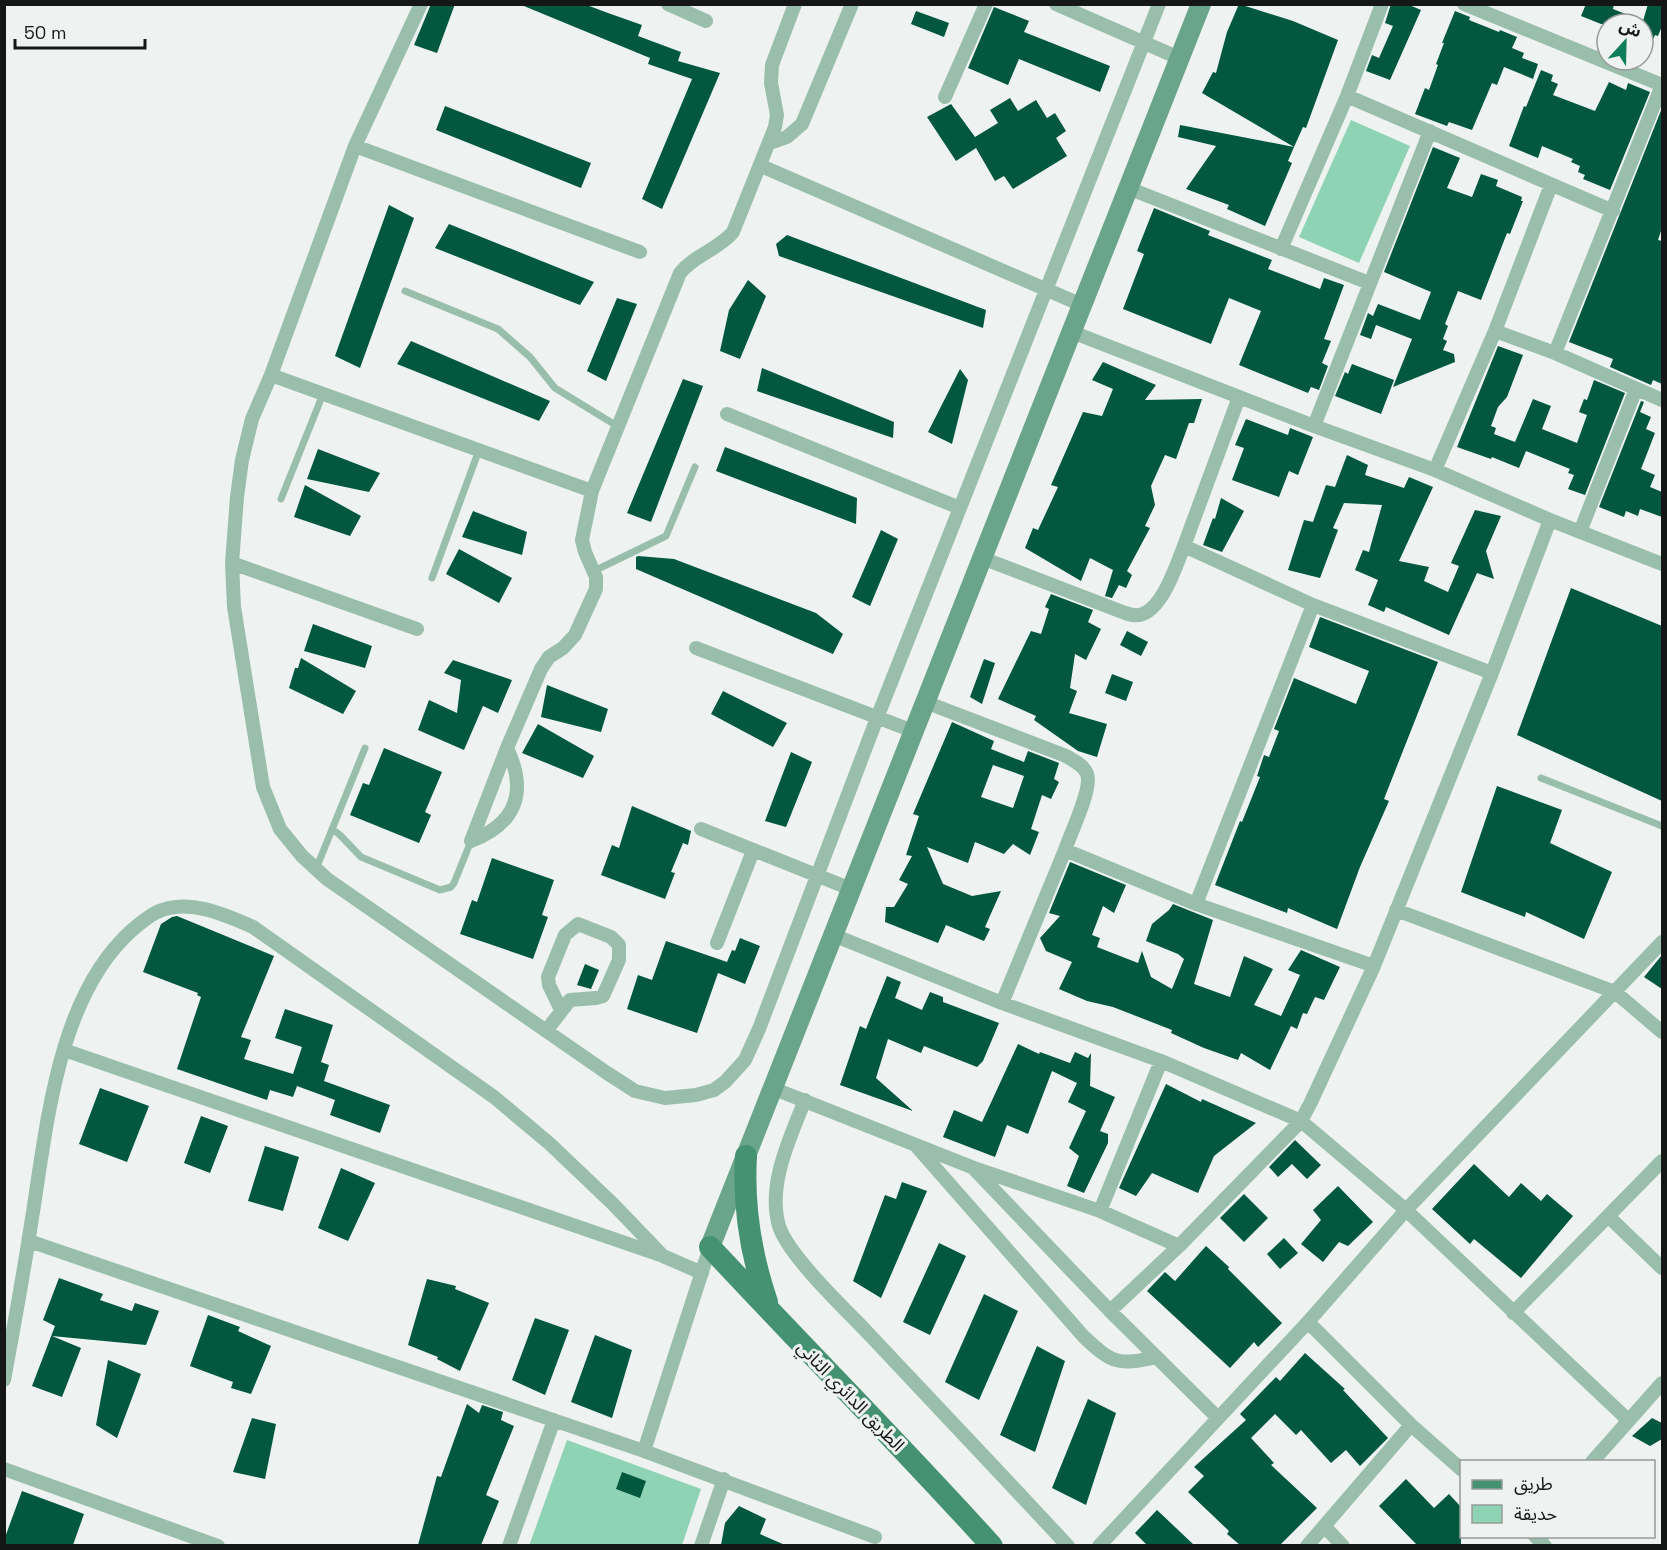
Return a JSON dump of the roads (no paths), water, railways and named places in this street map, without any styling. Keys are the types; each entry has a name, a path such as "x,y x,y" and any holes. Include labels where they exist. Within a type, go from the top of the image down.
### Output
{"main road":[{"path":"710,1247 1201,4"},
{"path":"746,1156 745,1181 750,1239 757,1271 771,1312"},
{"name":"الطريق الدائري الثاني","path":"710,1247 925,1471 992,1545"}],"street":[{"path":"421,4 356,146 271,375 252,419 242,460 232,563 234,607 263,787 280,829 327,879 635,1091 665,1098 696,1095 714,1090 725,1082 745,1060 759,1029 877,718 1159,4"},
{"path":"668,4 706,21"},
{"path":"471,841 507,748 545,662 570,642 584,619 596,589 596,577 582,540 592,491 680,273 686,266 723,242 733,232 770,143 777,115 771,83 772,65 795,4"},
{"path":"770,143 787,137 802,124 852,4"},
{"path":"945,97 986,4"},
{"path":"1056,4 1179,58"},
{"path":"1281,249 1347,96 1382,4"},
{"path":"1464,4 1662,85 1556,353"},
{"path":"1347,96 1612,211"},
{"path":"1314,426 1430,131"},
{"path":"356,146 640,252"},
{"path":"761,166 1082,305"},
{"path":"1435,470 1495,331 1551,185"},
{"path":"1128,188 1369,283"},
{"path":"1495,331 1556,353 1662,400"},
{"path":"1072,332 1314,426 1435,470 1551,520 1662,564"},
{"path":"271,375 592,491"},
{"path":"1580,532 1636,389"},
{"path":"982,558 1125,613 1139,615 1154,607 1163,595 1184,546 1239,397"},
{"path":"727,414 960,508"},
{"path":"1110,1311 1179,1246 1301,1121 1374,966 1492,674 1551,520"},
{"path":"1184,546 1313,604 1492,674"},
{"path":"232,563 417,629"},
{"path":"1196,904 1313,604"},
{"path":"696,648 913,731"},
{"path":"925,702 1066,756 1080,764 1088,775 1088,789 1065,850 1002,1003"},
{"path":"471,841 489,834 504,822 514,805 518,786 516,766 507,748"},
{"path":"701,829 851,889"},
{"path":"1065,850 1196,904 1374,966"},
{"path":"717,943 753,851"},
{"path":"4,1380 50,1112 64,1050 75,1017 97,972 109,954 141,922 156,912 168,909 193,907 222,913 253,927 494,1098 550,1144 663,1256"},
{"path":"1396,910 1615,992 1662,1032"},
{"path":"546,1031 570,1000 603,996 619,960 619,945 611,937 578,924 566,935 548,976 549,985 561,1010"},
{"path":"833,935 1002,1003 1161,1062 1301,1121 1406,1210 1628,1420"},
{"path":"1099,1545 1308,1322 1406,1210 1662,942"},
{"path":"64,1050 663,1256 702,1273"},
{"path":"1101,1212 1161,1062"},
{"path":"772,1088 974,1168 1101,1212 1179,1246"},
{"path":"805,1100 787,1146 779,1176 775,1203 780,1228 796,1255 1068,1545"},
{"path":"914,1144 1084,1337 1103,1354 1131,1363 1156,1357"},
{"path":"1513,1312 1662,1161"},
{"path":"974,1168 1110,1311 1217,1417"},
{"path":"1608,1216 1662,1268"},
{"path":"29,1240 644,1450 875,1537"},
{"path":"644,1450 710,1247"},
{"path":"1308,1322 1460,1469"},
{"path":"1593,1460 1662,1383"},
{"path":"509,1545 554,1420"},
{"path":"1307,1545 1412,1425"},
{"path":"4,1469 218,1545"},
{"path":"701,1545 724,1479"},
{"path":"1324,1526 1343,1545"}],"lane":[{"path":"405,291 498,329 530,357 555,388 617,426"},
{"path":"281,500 323,394"},
{"path":"432,578 479,450"},
{"path":"594,571 666,536 696,467"},
{"path":"316,869 365,748"},
{"path":"1541,778 1662,826"},
{"path":"332,829 361,857 440,890 454,884 471,841"}]}
